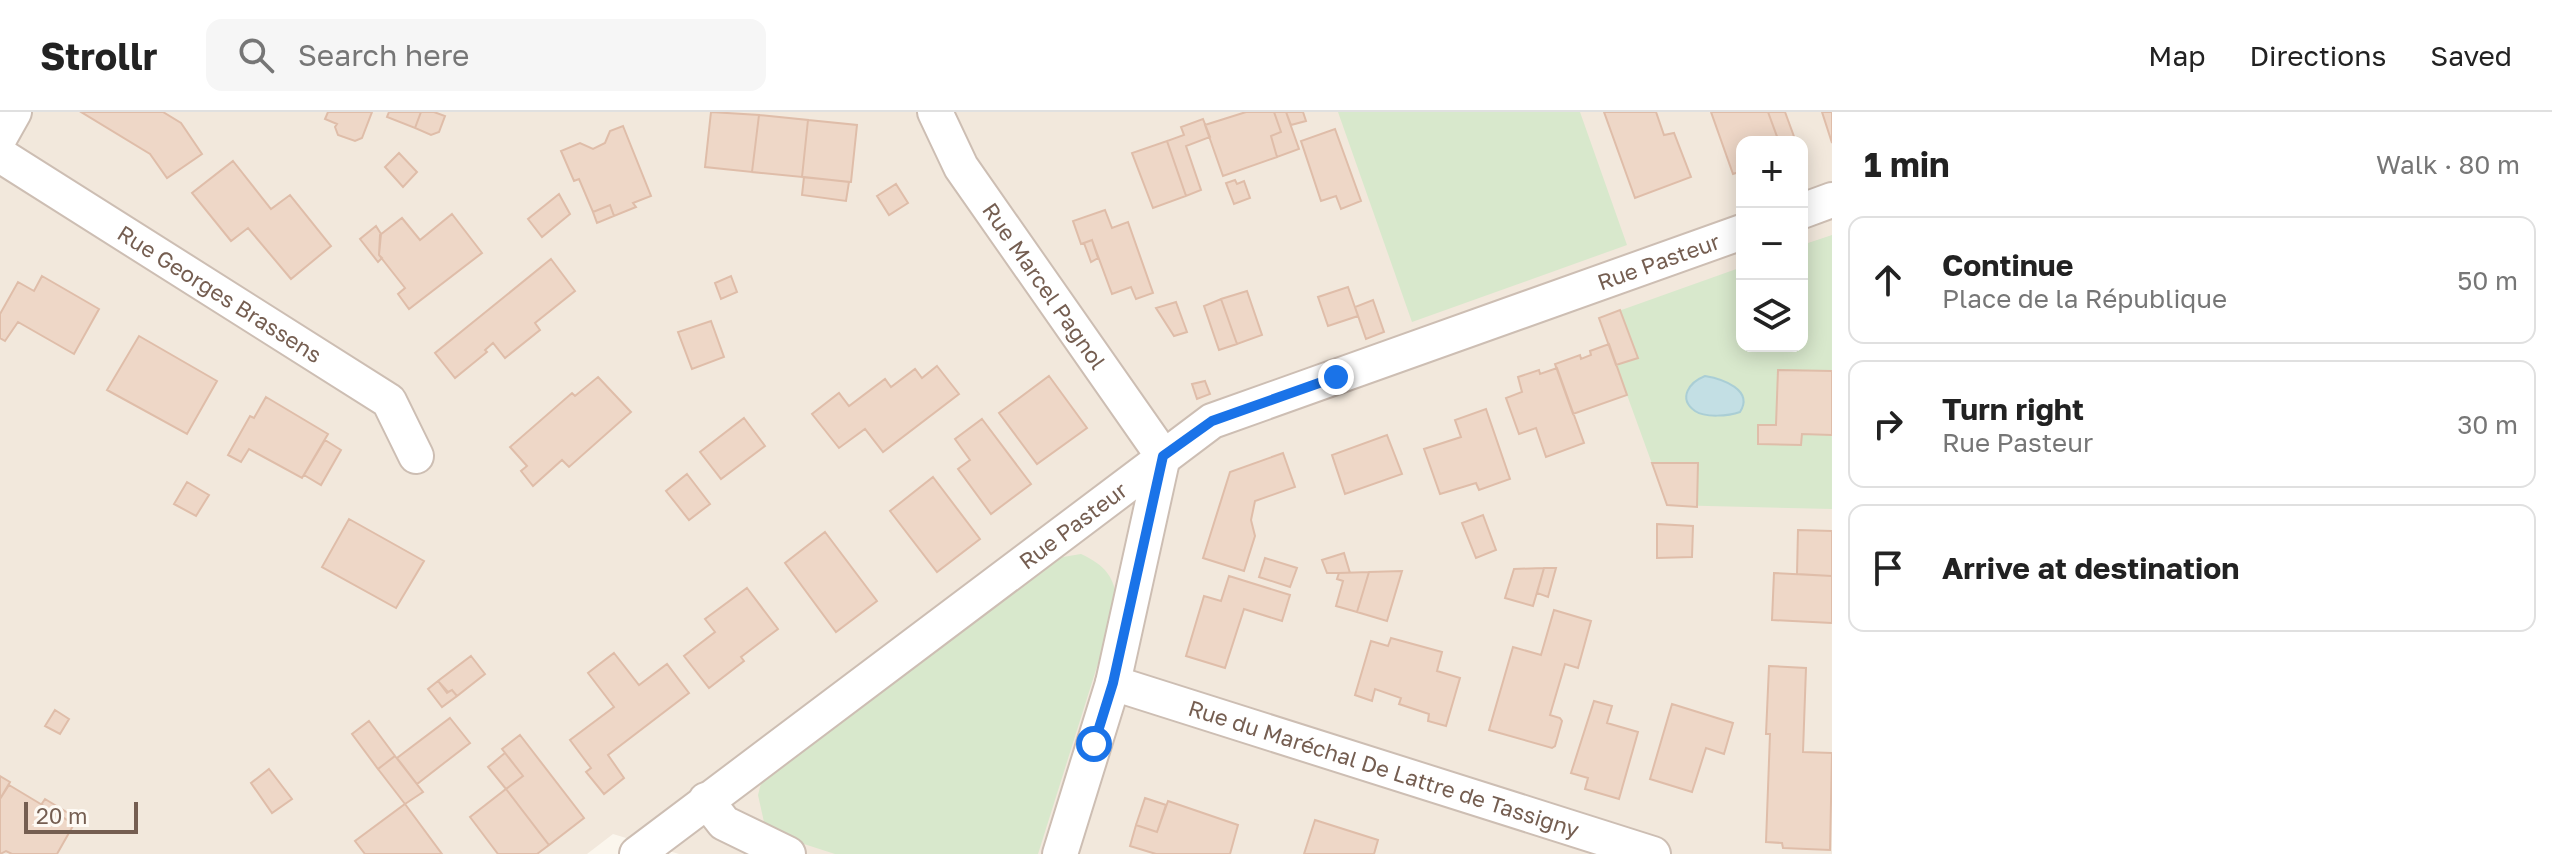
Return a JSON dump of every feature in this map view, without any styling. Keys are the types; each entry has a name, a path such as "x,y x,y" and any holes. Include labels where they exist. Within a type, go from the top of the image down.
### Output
{"street":[{"path":"0,137 14,112"},
{"name":"Rue Marcel Pagnol","path":"935,112 961,167 1163,456"},
{"name":"Rue Georges Brassens","path":"0,155 389,401 416,456"},
{"path":"1808,209 1832,200"},
{"name":"Rue Pasteur","path":"637,854 1212,421 1736,234"},
{"path":"1060,854 1113,683 1163,456"},
{"name":"Rue du Maréchal De Lattre de Tassigny","path":"1113,683 1653,854"},
{"path":"706,800 724,823 788,854"}],"shaded area":[{"path":"0,112 1832,112 1832,854 679,854 613,834 587,854 0,854"}],"green space":[{"path":"1338,112 1580,112 1627,245 1412,322"},
{"path":"1832,235 1832,509 1667,505 1599,318 1736,269 1736,352 1808,352 1808,243"},
{"path":"1081,554 1107,573 1114,586 1117,603 1038,854 835,854 779,836 764,822 758,795 761,783 769,773 1051,559"}],"water":[{"path":"1705,376 1728,383 1740,392 1743,404 1740,412 1711,415 1699,413 1690,406 1686,396 1690,386"}],"building":[{"path":"81,112 163,112 181,123 202,154 167,178 150,154"},
{"path":"328,112 372,112 362,138 355,141 338,135 337,124 325,119"},
{"path":"389,112 421,112 415,128 387,117"},
{"path":"421,112 445,116 439,132 431,135 415,128"},
{"path":"711,112 759,115 752,172 705,167"},
{"path":"1246,112 1274,112 1281,132 1271,136 1277,157 1223,176 1205,125"},
{"path":"1274,112 1286,112 1299,149 1277,157 1271,136 1281,132"},
{"path":"1286,112 1303,112 1306,121 1291,125"},
{"path":"1604,112 1656,112 1664,135 1674,133 1691,177 1635,198"},
{"path":"1711,112 1768,112 1777,136 1736,136 1736,173 1733,174"},
{"path":"1768,112 1785,112 1794,136 1777,136"},
{"path":"1822,112 1832,112 1832,143"},
{"path":"759,115 808,120 802,177 752,172"},
{"path":"1203,119 1210,137 1186,146 1201,190 1186,196 1167,141 1184,135 1181,127"},
{"path":"808,120 857,125 851,182 802,177"},
{"path":"623,126 651,196 633,203 636,207 614,216 610,205 593,212 579,179 574,181 561,151 580,143 593,149 605,143 610,131"},
{"path":"1335,129 1361,201 1341,209 1336,196 1321,201 1301,141"},
{"path":"1167,141 1186,196 1153,208 1132,153"},
{"path":"399,153 417,172 403,187 385,167"},
{"path":"233,161 271,209 290,195 331,246 291,279 248,228 231,241 192,193"},
{"path":"804,177 849,182 846,201 802,195"},
{"path":"1235,180 1237,184 1244,181 1250,198 1234,204 1226,183"},
{"path":"896,184 908,203 889,215 877,196"},
{"path":"559,194 570,214 542,237 528,219"},
{"path":"610,205 614,216 597,223 593,212"},
{"path":"1105,210 1112,228 1128,222 1153,293 1136,299 1131,287 1112,294 1092,240 1081,244 1073,221"},
{"path":"452,214 482,253 409,309 398,294 405,288 379,255 380,235 402,218 420,240"},
{"path":"376,226 381,234 379,255 382,258 378,262 360,239"},
{"path":"1092,240 1098,258 1091,262 1084,243"},
{"path":"551,259 575,291 535,323 540,330 505,358 493,343 485,350 487,352 455,378 435,353"},
{"path":"42,276 99,309 74,354 18,322 5,341 0,338 0,314 18,282 34,291"},
{"path":"731,276 737,292 721,299 715,283"},
{"path":"1348,287 1358,316 1328,326 1318,297"},
{"path":"1247,291 1262,335 1237,344 1221,299"},
{"path":"1221,299 1237,344 1219,350 1204,306"},
{"path":"1373,300 1384,332 1366,339 1355,307"},
{"path":"1176,302 1187,332 1174,336 1156,308"},
{"path":"1620,310 1638,358 1616,365 1599,318"},
{"path":"711,321 724,357 692,369 678,332"},
{"path":"139,336 217,381 187,434 107,390"},
{"path":"1609,344 1627,395 1573,414 1555,364 1580,355 1581,359 1591,355 1590,351"},
{"path":"937,366 959,394 883,452 865,429 839,448 812,414 839,393 849,406 885,379 891,387 915,369 922,378"},
{"path":"1557,368 1584,443 1546,457 1536,428 1519,434 1506,398 1522,392 1518,377"},
{"path":"1778,370 1832,371 1832,435 1802,434 1801,445 1758,444 1758,425 1776,425"},
{"path":"1049,376 1087,428 1037,464 999,413"},
{"path":"598,377 631,412 569,467 562,460 533,486 521,471 527,466 510,447 572,393 575,396"},
{"path":"1205,381 1210,394 1197,399 1192,384"},
{"path":"266,397 328,434 302,478 249,449 241,462 228,455 250,416 254,418"},
{"path":"1486,409 1510,479 1479,490 1476,483 1440,494 1424,449 1461,437 1455,420"},
{"path":"744,418 765,446 721,479 700,452"},
{"path":"982,419 1031,484 991,514 958,469 970,460 955,439"},
{"path":"1387,435 1402,474 1345,494 1332,455"},
{"path":"325,440 341,450 321,485 304,475"},
{"path":"1283,453 1295,487 1255,501 1251,520 1255,536 1244,571 1203,558 1230,472"},
{"path":"1652,463 1698,463 1697,507 1667,505"},
{"path":"687,474 710,504 689,520 666,491"},
{"path":"933,477 980,539 937,572 890,511"},
{"path":"187,482 209,495 196,516 174,504"},
{"path":"1483,515 1496,550 1476,558 1462,523"},
{"path":"349,519 424,561 396,608 322,567"},
{"path":"1657,524 1693,526 1692,557 1657,558"},
{"path":"1798,530 1832,531 1832,576 1797,574"},
{"path":"825,532 877,601 836,632 785,563"},
{"path":"1344,553 1350,573 1327,573 1322,560"},
{"path":"1265,558 1297,568 1290,587 1259,577"},
{"path":"1544,568 1556,568 1548,597 1537,593"},
{"path":"1544,568 1533,606 1505,598 1514,569"},
{"path":"1402,571 1387,621 1357,612 1369,572"},
{"path":"1369,572 1357,612 1336,606 1343,581 1337,579 1339,573"},
{"path":"1774,573 1832,576 1832,623 1772,620"},
{"path":"1229,576 1290,595 1282,621 1244,609 1225,668 1186,656 1204,596 1221,601"},
{"path":"747,588 778,629 741,657 744,661 709,688 684,656 715,632 705,619"},
{"path":"1554,610 1591,621 1578,668 1565,664 1550,715 1562,721 1552,748 1489,730 1513,647 1541,655"},
{"path":"1391,638 1442,652 1437,671 1460,678 1446,726 1428,721 1429,714 1399,704 1401,698 1375,689 1372,701 1355,695 1371,641 1388,646"},
{"path":"614,653 639,685 667,664 689,693 608,755 624,778 604,794 586,772 591,768 570,740 614,707 588,673"},
{"path":"471,656 485,674 457,696 452,690 448,692 438,681"},
{"path":"1769,666 1806,668 1803,752 1832,753 1830,850 1783,848 1782,843 1766,842"},
{"path":"438,681 447,693 452,690 457,696 442,707 428,689"},
{"path":"1594,701 1612,706 1607,723 1638,732 1619,799 1585,789 1588,778 1571,773"},
{"path":"1672,704 1733,723 1724,754 1706,748 1692,792 1650,779"},
{"path":"55,710 69,719 60,734 45,726"},
{"path":"450,718 470,743 417,784 397,758"},
{"path":"369,721 395,756 378,769 352,734"},
{"path":"520,735 584,818 549,845 506,789 523,776 502,749"},
{"path":"505,753 523,776 506,789 488,767"},
{"path":"395,756 423,792 405,804 378,769"},
{"path":"269,769 292,799 272,813 251,783"},
{"path":"0,776 10,782 0,799"},
{"path":"9,785 74,824 57,854 12,854 6,851 0,854 0,799"},
{"path":"506,789 549,845 537,854 498,854 470,817"},
{"path":"1145,798 1166,805 1157,832 1136,825"},
{"path":"45,799 78,819 74,824 41,805"},
{"path":"1168,801 1238,825 1230,854 1156,854 1130,846 1136,825 1157,832"},
{"path":"405,804 442,854 365,854 355,841"},
{"path":"1315,820 1378,840 1374,854 1304,854"}],"route":[{"path":"1094,744 1113,683 1163,456 1212,421 1336,377"}]}
